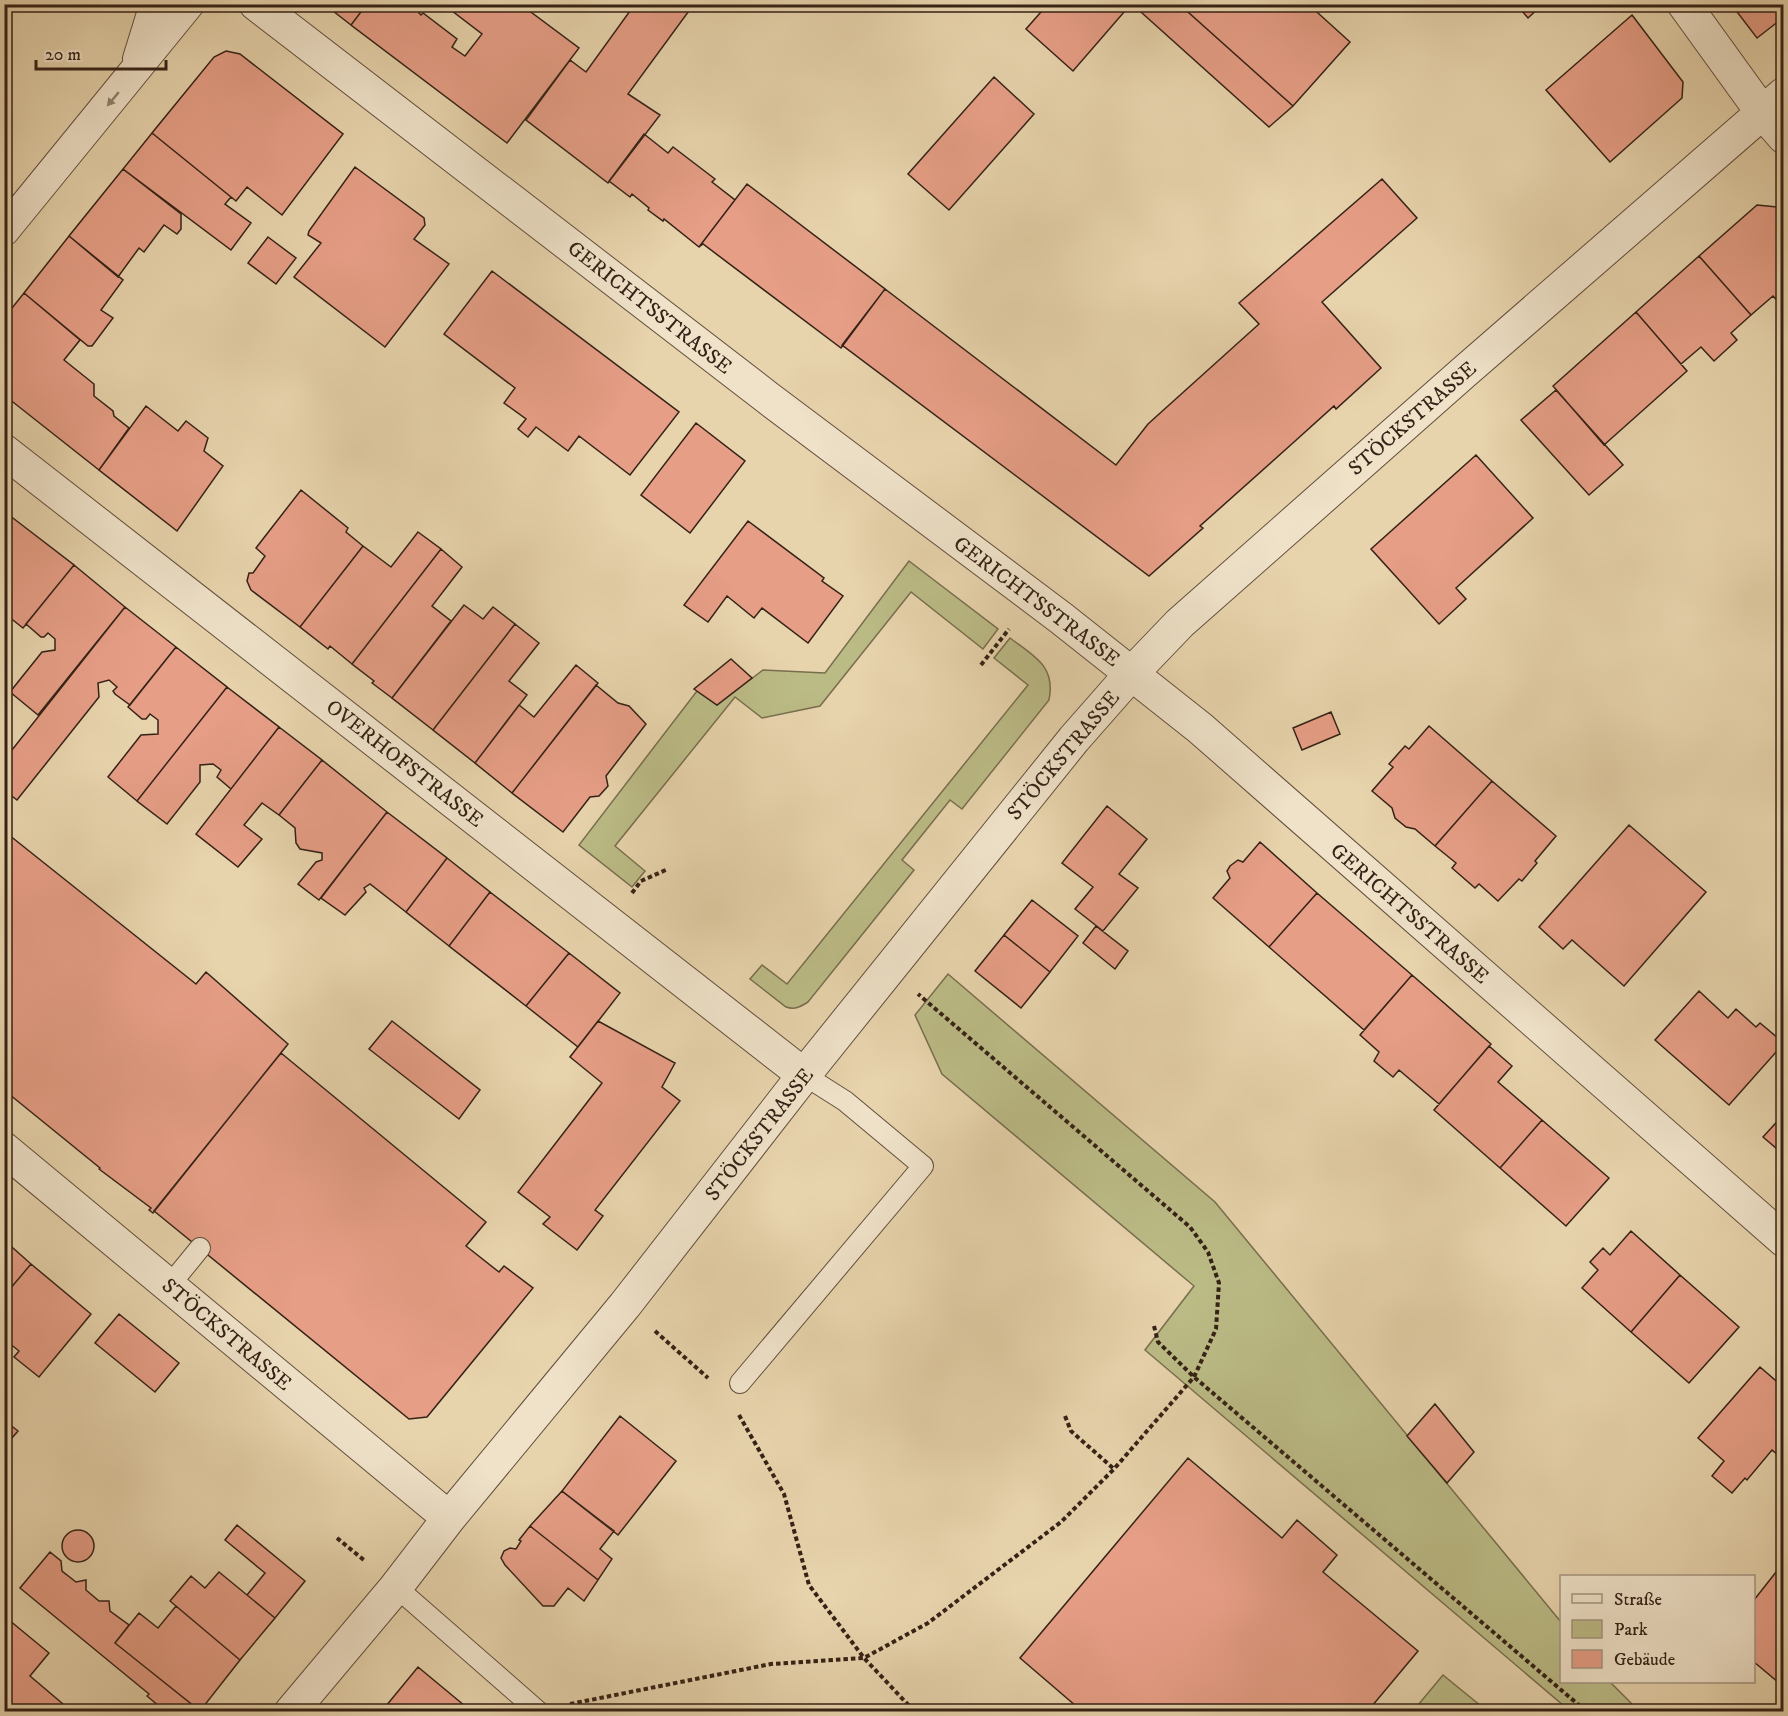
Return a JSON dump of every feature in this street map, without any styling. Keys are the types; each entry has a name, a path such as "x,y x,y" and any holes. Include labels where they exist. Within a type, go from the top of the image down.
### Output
{"street":[{"path":"133,75 154,4"},
{"path":"4,231 189,4"},
{"name":"GERICHTSSTRASSE","path":"256,4 768,398 1132,673 1200,728 1784,1240"},
{"path":"1684,4 1773,103 1784,137"},
{"name":"STÖCKSTRASSE","path":"291,1712 396,1587 449,1518 625,1305 804,1075 1074,739 1132,673 1189,615 1773,103"},
{"name":"OVERHOFSTRASSE","path":"4,451 804,1075"},
{"name":"STÖCKSTRASSE","path":"4,1149 449,1518"}],"lane":[{"path":"740,1383 923,1166 845,1101 804,1075"},
{"path":"169,1286 200,1248"},
{"path":"396,1587 538,1710"}],"path":[{"path":"981,665 1034,598"},
{"path":"538,1710 771,1664 864,1658 928,1623 1060,1522 1114,1469 1194,1377 1216,1329 1219,1283 1208,1252 1190,1227 889,969"},
{"path":"625,1305 710,1380"},
{"path":"1154,1326 1158,1342 1194,1377 1587,1712"},
{"path":"733,1405 784,1494 809,1585 864,1658 915,1712"},
{"path":"1065,1416 1071,1431 1114,1469"},
{"path":"337,1538 367,1563"}],"green space":[{"path":"909,561 998,629 983,649 911,592 820,706 762,718 735,697 615,846 645,871 632,887 579,845 697,691 717,705 763,670 825,673"},
{"path":"1010,638 1035,657 1046,670 1050,688 1049,700 962,809 950,800 902,860 914,870 808,1002 797,1008 786,1007 750,979 762,965 787,984 1028,685 994,658"},
{"path":"948,974 1215,1202 1560,1621 1560,1683 1611,1683 1639,1711 1570,1711 1145,1350 1194,1286 942,1074 915,1015"},
{"path":"1443,1675 1487,1711 1413,1711"}],"building":[{"path":"324,4 367,4 351,25"},
{"path":"367,4 426,4 419,13 421,15 423,13 457,39 452,47 465,56 482,34 443,4 520,4 579,48 507,143 351,25"},
{"path":"635,4 694,4 628,94 660,115 608,183 526,120 570,60 586,72"},
{"path":"1048,4 1131,4 1073,71 1026,29"},
{"path":"1132,4 1179,4 1293,106 1269,127"},
{"path":"1179,4 1308,4 1350,42 1293,106"},
{"path":"1516,4 1543,4 1528,18"},
{"path":"1731,4 1784,4 1784,17 1757,38"},
{"path":"1632,15 1683,82 1682,98 1610,162 1546,90"},
{"path":"226,51 240,54 343,134 282,215 247,187 236,201 152,133 214,57"},
{"path":"994,77 1034,114 949,210 908,174"},
{"path":"152,133 231,197 225,204 251,223 231,250 123,169"},
{"path":"644,134 668,153 673,147 715,179 712,182 735,200 699,247 664,219 663,221 648,210 649,208 632,194 630,197 609,181"},
{"path":"355,167 424,218 425,225 414,239 449,264 385,347 294,277 321,243 308,235 309,231"},
{"path":"123,169 181,214 181,229 177,234 164,225 144,252 139,248 118,277 69,236"},
{"path":"1382,179 1417,218 1322,302 1381,368 1336,409 1334,406 1200,526 1203,528 1149,576 842,345 885,289 1116,465 1148,424 1259,324 1239,303"},
{"path":"747,184 885,289 841,348 703,244 699,247"},
{"path":"1757,205 1777,207 1784,215 1784,308 1773,296 1751,315 1699,256"},
{"path":"69,236 123,280 101,310 113,318 92,346 88,346 24,293"},
{"path":"268,237 296,258 276,284 248,263"},
{"path":"1699,256 1751,315 1731,333 1737,340 1714,361 1701,347 1681,364 1636,312"},
{"path":"492,271 679,412 630,475 579,436 568,451 536,427 528,437 518,429 526,419 504,403 515,388 444,334"},
{"path":"24,293 80,340 64,360 94,384 94,396 129,428 99,470 4,395 4,318"},
{"path":"1636,312 1687,371 1604,445 1553,386"},
{"path":"1556,390 1623,465 1589,495 1521,420"},
{"path":"146,406 178,431 186,421 208,438 204,451 223,466 177,531 99,470"},
{"path":"696,423 745,461 690,533 641,495"},
{"path":"1476,455 1533,518 1456,588 1466,599 1439,624 1371,549"},
{"path":"301,490 348,528 346,532 363,546 300,627 251,590 247,581 249,573 253,573 265,556 256,548"},
{"path":"9,515 74,565 23,628 4,613 4,521"},
{"path":"748,521 824,578 822,581 843,596 808,643 762,608 754,618 727,596 708,622 684,605"},
{"path":"418,532 441,549 352,664 330,646 328,649 300,627 363,546 391,567"},
{"path":"441,549 462,567 432,606 451,621 392,698 352,664"},
{"path":"74,565 125,607 38,715 10,692 42,652 55,650 55,639 48,633 41,637 26,624"},
{"path":"464,605 483,619 493,607 515,624 433,730 392,698"},
{"path":"125,607 176,647 130,705 115,694 113,691 117,687 109,680 98,683 99,697 17,800 4,790 4,760"},
{"path":"515,624 539,643 509,681 527,695 475,763 433,730"},
{"path":"176,647 227,687 137,801 108,777 141,735 158,734 158,720 150,714 146,719 142,719 128,707"},
{"path":"731,659 752,678 717,705 694,689"},
{"path":"576,665 598,683 512,793 475,763 519,705 534,717"},
{"path":"596,685 618,703 629,706 646,724 606,776 608,786 599,796 590,797 563,832 512,793"},
{"path":"227,687 279,727 231,789 217,777 221,770 213,764 200,765 200,782 167,824 137,801"},
{"path":"1331,712 1340,734 1302,750 1293,728"},
{"path":"1429,726 1492,781 1435,846 1415,829 1406,827 1395,818 1392,808 1372,791 1393,767 1389,764 1405,746 1409,749"},
{"path":"279,727 322,760 279,815 262,803 244,825 262,839 238,867 196,834"},
{"path":"322,760 387,812 319,900 298,884 316,862 322,860 322,853 300,849 296,843 295,828 279,815"},
{"path":"1492,781 1556,836 1522,881 1519,879 1498,901 1479,884 1475,888 1452,868 1456,863 1435,846"},
{"path":"1107,806 1147,839 1119,874 1138,888 1103,931 1075,909 1093,887 1062,863"},
{"path":"387,812 447,858 406,912 370,884 364,888 366,892 345,915 321,898"},
{"path":"1629,825 1706,892 1624,986 1572,940 1563,949 1539,927"},
{"path":"4,831 196,984 206,972 288,1044 153,1213 149,1210 151,1208 99,1169 4,1090"},
{"path":"1260,842 1317,893 1269,947 1213,898 1230,878 1227,871 1230,866 1238,860 1243,862"},
{"path":"447,858 490,892 449,946 406,912"},
{"path":"490,892 569,953 526,1006 449,946"},
{"path":"1317,893 1412,975 1364,1030 1269,947"},
{"path":"1032,900 1078,936 1050,972 1004,935"},
{"path":"1096,926 1128,951 1115,969 1083,943"},
{"path":"1004,935 1050,972 1021,1008 975,971"},
{"path":"569,953 620,993 578,1047 526,1006"},
{"path":"1412,975 1491,1044 1439,1104 1399,1070 1393,1077 1374,1061 1379,1052 1360,1035"},
{"path":"1699,991 1728,1018 1736,1009 1756,1027 1760,1023 1784,1043 1729,1105 1655,1040"},
{"path":"392,1021 480,1090 459,1119 369,1049"},
{"path":"598,1021 675,1063 662,1087 680,1101 595,1210 603,1216 577,1250 543,1224 550,1217 518,1192 602,1083 570,1057"},
{"path":"1489,1046 1512,1066 1498,1082 1542,1120 1500,1168 1434,1110"},
{"path":"281,1053 486,1222 466,1246 499,1272 504,1266 533,1288 427,1417 409,1419 154,1211"},
{"path":"1784,1114 1784,1155 1763,1137"},
{"path":"1542,1120 1609,1178 1566,1226 1500,1168"},
{"path":"1631,1231 1680,1275 1631,1332 1582,1288 1598,1270 1590,1262 1603,1248 1610,1255"},
{"path":"4,1240 31,1264 4,1296"},
{"path":"31,1264 91,1314 39,1377 14,1357 19,1351 4,1339 4,1296"},
{"path":"1680,1275 1739,1327 1689,1383 1631,1332"},
{"path":"119,1314 179,1363 155,1392 95,1343"},
{"path":"1760,1367 1782,1386 1784,1384 1784,1448 1778,1455 1772,1450 1747,1480 1745,1478 1732,1493 1712,1476 1724,1461 1698,1438"},
{"path":"1435,1404 1474,1452 1447,1483 1407,1436"},
{"path":"620,1416 676,1461 618,1535 562,1491"},
{"path":"4,1420 18,1431 4,1447"},
{"path":"1188,1458 1282,1538 1297,1520 1337,1555 1323,1572 1418,1651 1367,1712 1083,1712 1020,1658"},
{"path":"562,1491 614,1531 600,1549 612,1559 598,1580 530,1526"},
{"path":"237,1525 305,1581 275,1618 247,1595 265,1573 225,1540"},
{"path":"530,1526 598,1580 584,1601 568,1588 554,1606 543,1606 505,1565 501,1558 504,1551 510,1548 516,1549 521,1541 519,1540"},
{"path":"78,1530 89,1535 94,1546 89,1557 78,1562 67,1557 62,1546 67,1535"},
{"path":"50,1552 61,1561 62,1571 76,1582 86,1580 86,1590 99,1601 109,1601 110,1611 129,1625 115,1643 194,1706 189,1712 166,1712 147,1696 149,1694 20,1588"},
{"path":"1784,1562 1784,1687 1755,1663 1755,1599"},
{"path":"219,1572 275,1618 240,1660 170,1601 191,1576 205,1588"},
{"path":"176,1606 240,1660 200,1711 115,1643 139,1613 158,1628"},
{"path":"9,1620 49,1653 30,1676 70,1710 69,1712 4,1712 4,1625"},
{"path":"418,1667 471,1711 381,1712"}]}
